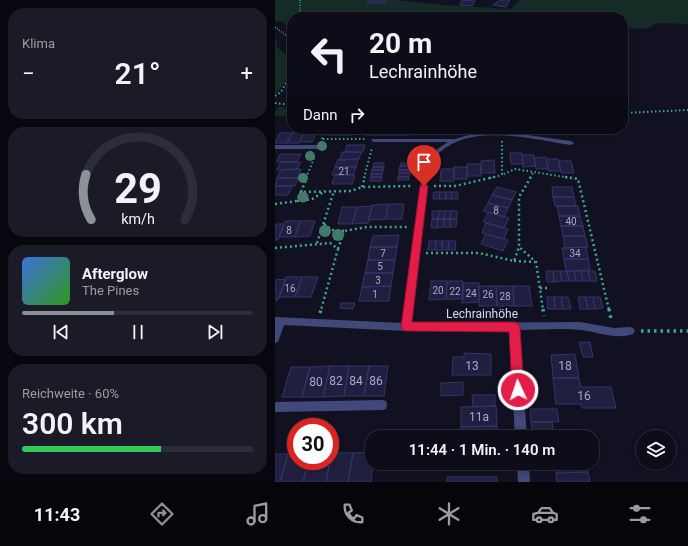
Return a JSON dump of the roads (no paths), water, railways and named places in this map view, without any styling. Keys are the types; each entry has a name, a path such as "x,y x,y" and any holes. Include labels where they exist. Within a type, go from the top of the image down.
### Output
{"street":[{"path":"374,140 455,140 478,135 502,134 571,143"},
{"path":"406,327 426,167 431,157 444,146 455,140"},
{"path":"275,147 319,147"},
{"path":"275,339 278,321"},
{"name":"Lechrainhöhe","path":"278,321 406,327 580,326 614,332 630,331"},
{"path":"515,327 521,430"},
{"path":"275,407 382,405"},
{"path":"523,470 524,482"}]}
